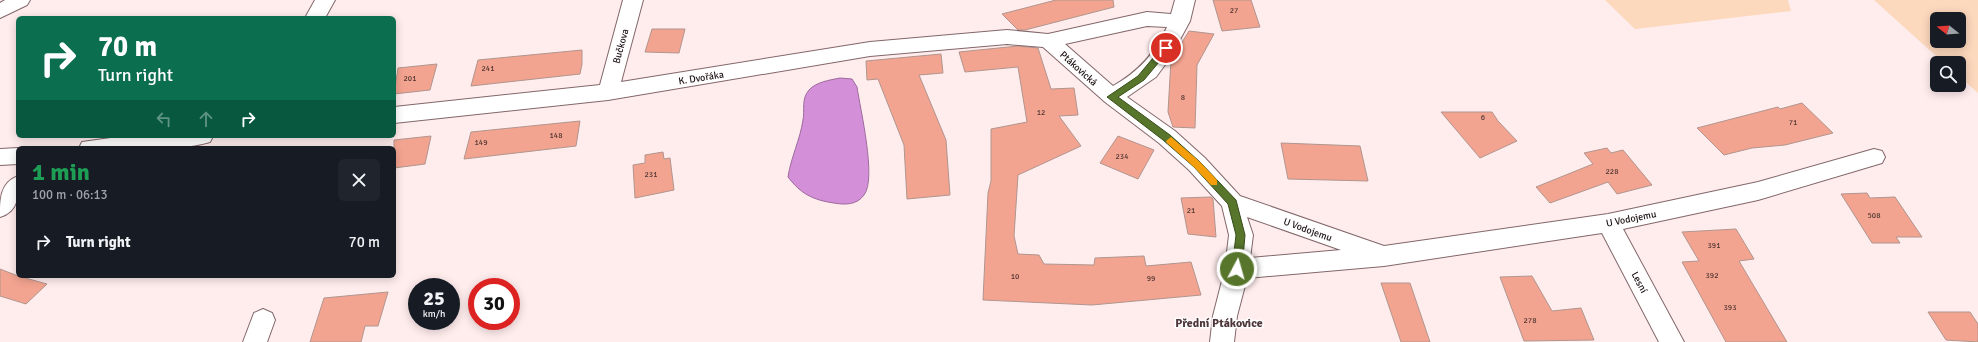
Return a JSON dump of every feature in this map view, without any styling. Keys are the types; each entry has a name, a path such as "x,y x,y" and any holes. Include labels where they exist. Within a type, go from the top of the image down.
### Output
{"street":[{"path":"0,11 20,0"},
{"path":"316,16 325,0"},
{"name":"Bučkova","path":"608,92 633,0"},
{"path":"1112,97 1141,78 1158,58 1173,37 1180,21 1185,0"},
{"path":"1048,41 1147,19 1180,21"},
{"name":"K. Dvořáka","path":"396,115 608,92 870,49 1007,37 1048,41"},
{"name":"Ptákovická","path":"1048,41 1112,97 1167,137 1197,164 1232,202 1240,235 1237,269 1225,316 1222,342"},
{"path":"109,146 183,138"},
{"path":"0,157 16,156"},
{"name":"U Vodojemu","path":"1237,269 1384,256 1608,223 1758,191 1874,157"},
{"path":"0,208 16,188"},
{"name":"U Vodojemu","path":"1232,202 1384,256"},
{"name":"Lesní","path":"1608,223 1672,342"}],"shaded area":[{"path":"1605,0 1788,0 1791,11 1635,29"},
{"path":"1874,0 1978,0 1978,93 1966,82 1966,56 1936,56"},
{"path":"840,78 852,79 857,87 864,126 869,174 868,187 864,195 858,201 846,204 827,202 814,198 798,188 788,177 802,127 804,101 807,93 812,87 819,83"}],"building":[{"path":"1056,0 1113,0 1114,7 1025,30 1018,30 1002,14"},
{"path":"1213,0 1251,0 1260,27 1222,31"},
{"path":"652,29 685,29 679,53 645,52"},
{"path":"1189,31 1214,34 1197,65 1195,128 1173,127 1168,112 1171,60"},
{"path":"1018,46 1038,48 1051,89 1074,88 1078,115 1059,116 1081,146 1018,175 1014,236 1018,254 1039,255 1044,264 1094,265 1095,258 1144,256 1146,266 1191,262 1201,295 1092,305 983,300 988,193 991,181 991,129 1027,122 1018,67 965,72 959,52"},
{"path":"582,50 580,74 471,86 478,60"},
{"path":"941,54 943,73 919,75 946,140 950,195 907,199 904,145 878,79 867,80 866,61"},
{"path":"437,64 430,90 396,94 398,68"},
{"path":"1802,103 1833,133 1785,145 1752,148 1724,155 1697,128 1778,107 1780,109"},
{"path":"1441,112 1492,112 1498,121 1517,141 1480,158"},
{"path":"580,121 576,146 464,159 471,132"},
{"path":"431,136 425,164 396,168 396,146 394,146 394,140"},
{"path":"1118,136 1154,150 1138,179 1100,163"},
{"path":"1281,143 1360,146 1368,181 1288,179"},
{"path":"1607,148 1611,153 1623,150 1652,185 1617,194 1608,182 1550,203 1536,187 1593,164 1584,153"},
{"path":"663,152 664,159 670,158 674,190 635,198 633,165 645,163 645,155"},
{"path":"1867,193 1870,198 1895,197 1922,237 1896,237 1900,243 1872,243 1841,194"},
{"path":"1211,197 1213,199 1216,237 1188,234 1181,198"},
{"path":"1736,229 1754,259 1739,261 1787,342 1726,342 1682,262 1699,261 1682,232"},
{"path":"0,269 16,275 16,278 25,278 47,284 26,304 0,296"},
{"path":"1532,276 1552,311 1581,308 1594,340 1524,341 1500,277"},
{"path":"1381,283 1410,283 1430,342 1401,342"},
{"path":"388,292 378,326 365,326 361,342 310,342 324,298"},
{"path":"1928,312 1970,312 1978,324 1978,342 1946,340"}],"slow traffic":[{"path":"1171,141 1197,164 1214,183"}],"district":[{"name":"Přední Ptákovice","path":"1219,323"}],"route":[{"path":"1166,48 1141,78 1112,97 1167,137 1197,164 1232,202 1240,235 1237,269"}]}
